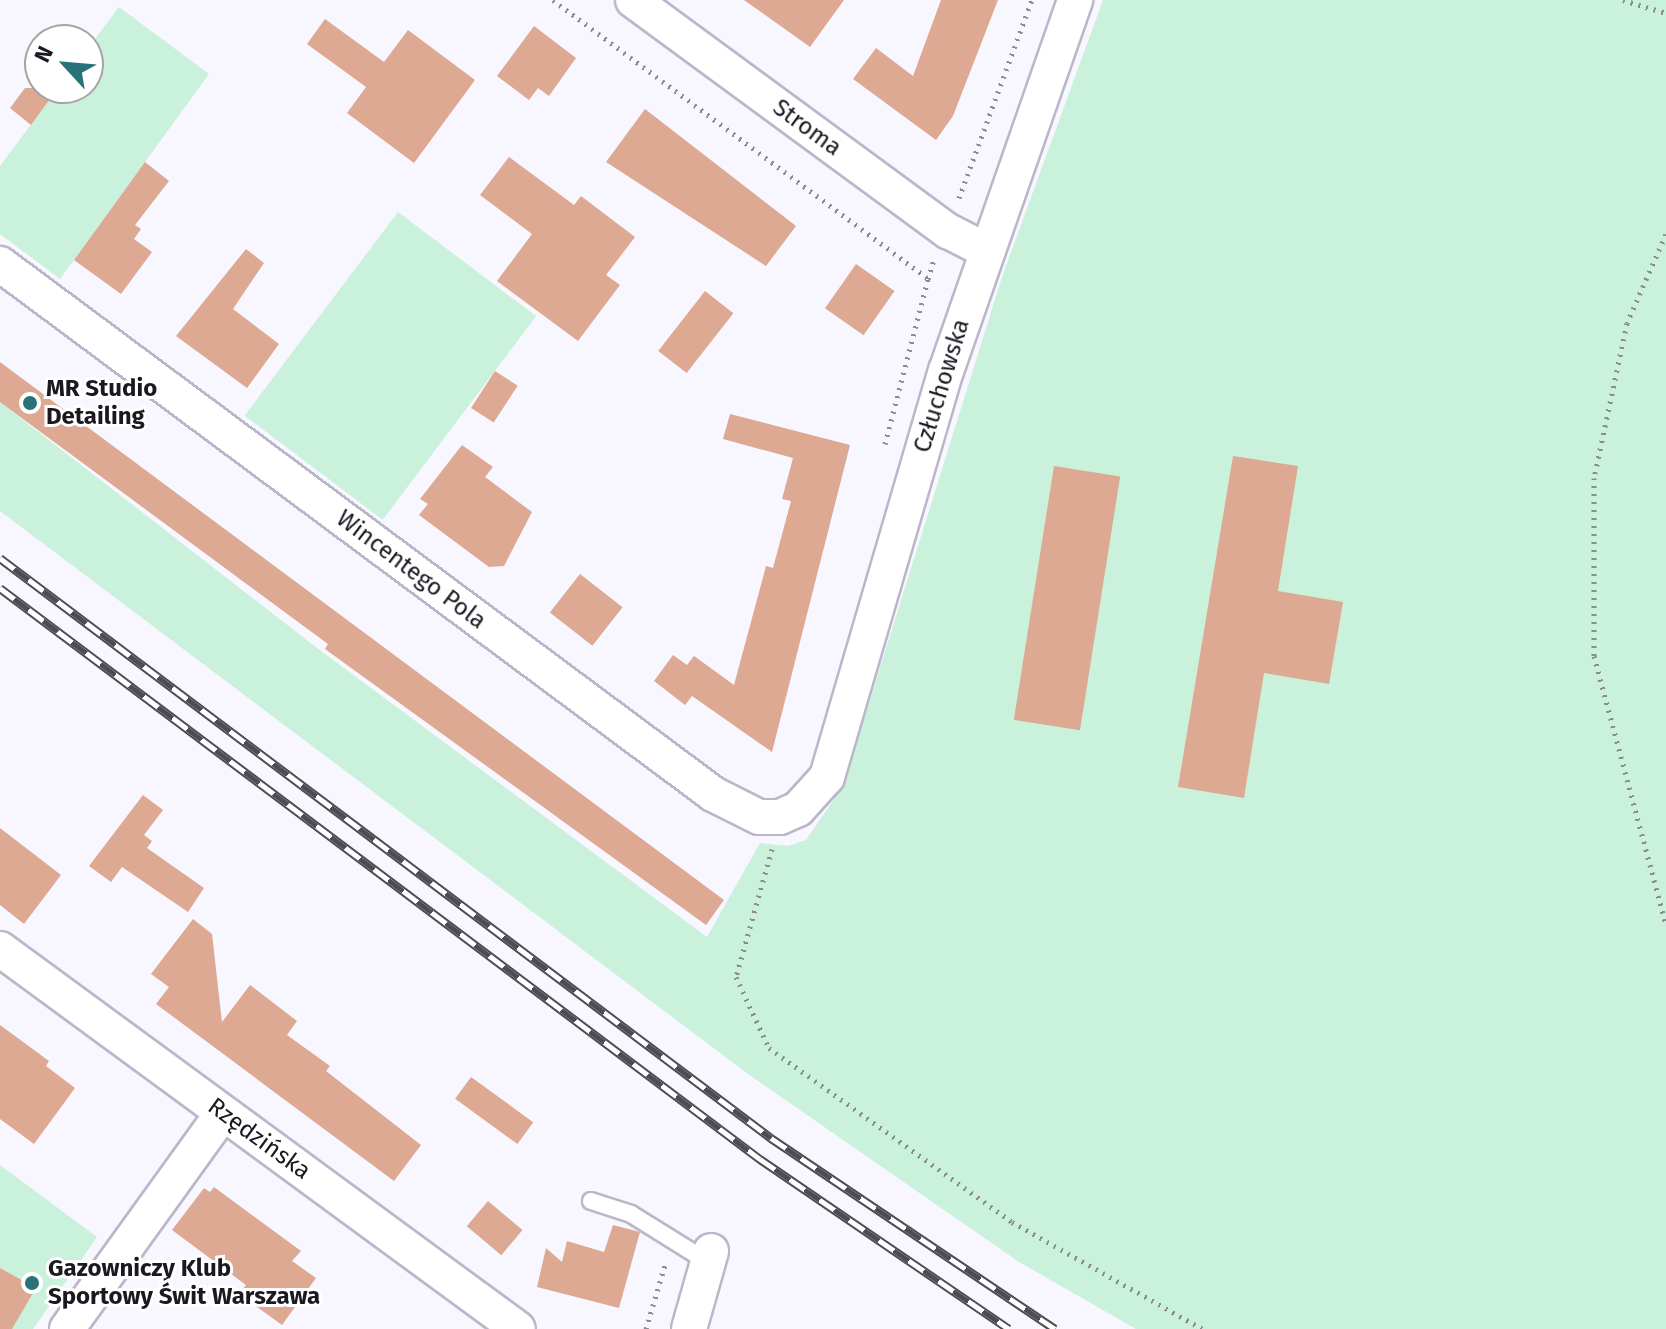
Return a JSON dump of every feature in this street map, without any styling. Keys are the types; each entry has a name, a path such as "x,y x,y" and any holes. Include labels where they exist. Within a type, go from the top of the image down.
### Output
{"street":[{"name":"Stroma","path":"633,0 948,231 985,250"},
{"name":"Człuchowska","path":"780,817 798,809 827,777 985,250 1075,0"},
{"name":"Wincentego Pola","path":"0,264 713,794 759,817 780,817"},
{"name":"Rzędzińska","path":"0,949 518,1329"},
{"path":"67,1329 223,1113"},
{"path":"689,1329 709,1257"}],"lane":[{"path":"591,1201 631,1214 709,1257"}],"path":[{"path":"1623,0 1666,13"},
{"path":"1666,234 1627,323 1594,478 1594,656 1666,925"},
{"path":"881,461 928,279"},
{"path":"780,817 736,977 769,1048 1012,1222 1203,1329"},
{"path":"646,1329 673,1238"}],"green space":[{"path":"1103,0 1666,0 1666,1329 1136,1329 1019,1262 748,1074 0,511 0,402 317,648 707,937 760,843 788,846 806,840 843,786 1002,277"},
{"path":"119,7 209,74 60,279 0,234 0,166 46,104 104,104 104,27"},
{"path":"398,212 536,316 383,520 245,416"},
{"name":"Gazowniczy Klub Sportowy Świt Warszawa","path":"0,1165 97,1237 33,1329 0,1329"}],"building":[{"path":"744,0 844,0 810,47"},
{"path":"941,0 998,0 953,116 936,140 853,79 876,48 913,76"},
{"path":"325,19 384,62 408,30 475,80 414,163 347,113 366,87 307,44"},
{"path":"534,26 576,58 549,96 538,88 529,100 497,76"},
{"path":"24,89 24,104 46,104 31,125 10,108"},
{"path":"645,109 796,226 766,266 606,162"},
{"path":"509,157 574,205 581,196 635,237 606,275 620,285 578,341 497,281 532,234 480,195"},
{"path":"145,162 169,181 135,225 141,229 134,239 152,252 121,294 74,260"},
{"path":"246,249 264,263 233,309 279,344 247,388 176,336"},
{"path":"856,264 895,291 864,335 825,308"},
{"path":"705,291 733,313 687,373 658,351"},
{"path":"0,362 724,900 706,925 325,649 328,644 0,402"},
{"path":"495,371 518,386 494,423 471,408"},
{"path":"730,414 850,445 772,752 692,696 685,705 654,681 673,655 687,665 694,656 734,685 766,566 773,568 791,501 782,499 793,458 723,439"},
{"path":"462,445 493,467 485,477 532,512 504,566 489,567 419,515 428,504 420,499"},
{"path":"1233,456 1298,466 1278,591 1343,602 1329,684 1264,673 1244,798 1178,787"},
{"path":"1054,466 1120,476 1080,730 1014,720"},
{"path":"580,574 623,607 592,646 550,613"},
{"path":"143,795 163,810 144,835 152,841 147,848 204,888 188,912 122,867 111,882 89,866"},
{"path":"0,828 61,875 24,924 0,905"},
{"path":"193,919 212,934 222,1022 250,985 297,1021 287,1035 330,1066 326,1071 421,1145 394,1181 156,1004 169,987 151,974"},
{"path":"0,1025 49,1061 46,1066 75,1088 34,1144 0,1119"},
{"path":"471,1077 533,1122 517,1144 455,1099"},
{"path":"214,1187 301,1251 292,1261 316,1278 282,1325 246,1299 250,1293 243,1289 246,1285 172,1230 204,1188 210,1192"},
{"path":"488,1201 522,1230 501,1255 467,1226"},
{"path":"613,1225 640,1232 619,1308 537,1287 546,1248 562,1262 567,1241 604,1252"},
{"path":"0,1268 36,1288 12,1329 0,1329"}],"railway":[{"path":"0,558 771,1138 1055,1329"},
{"path":"0,588 760,1159 1009,1329"}],"place":[{"name":"MR Studio Detailing","path":"30,403"},
{"name":"Gazowniczy Klub Sportowy Świt Warszawa","path":"32,1283"}]}
